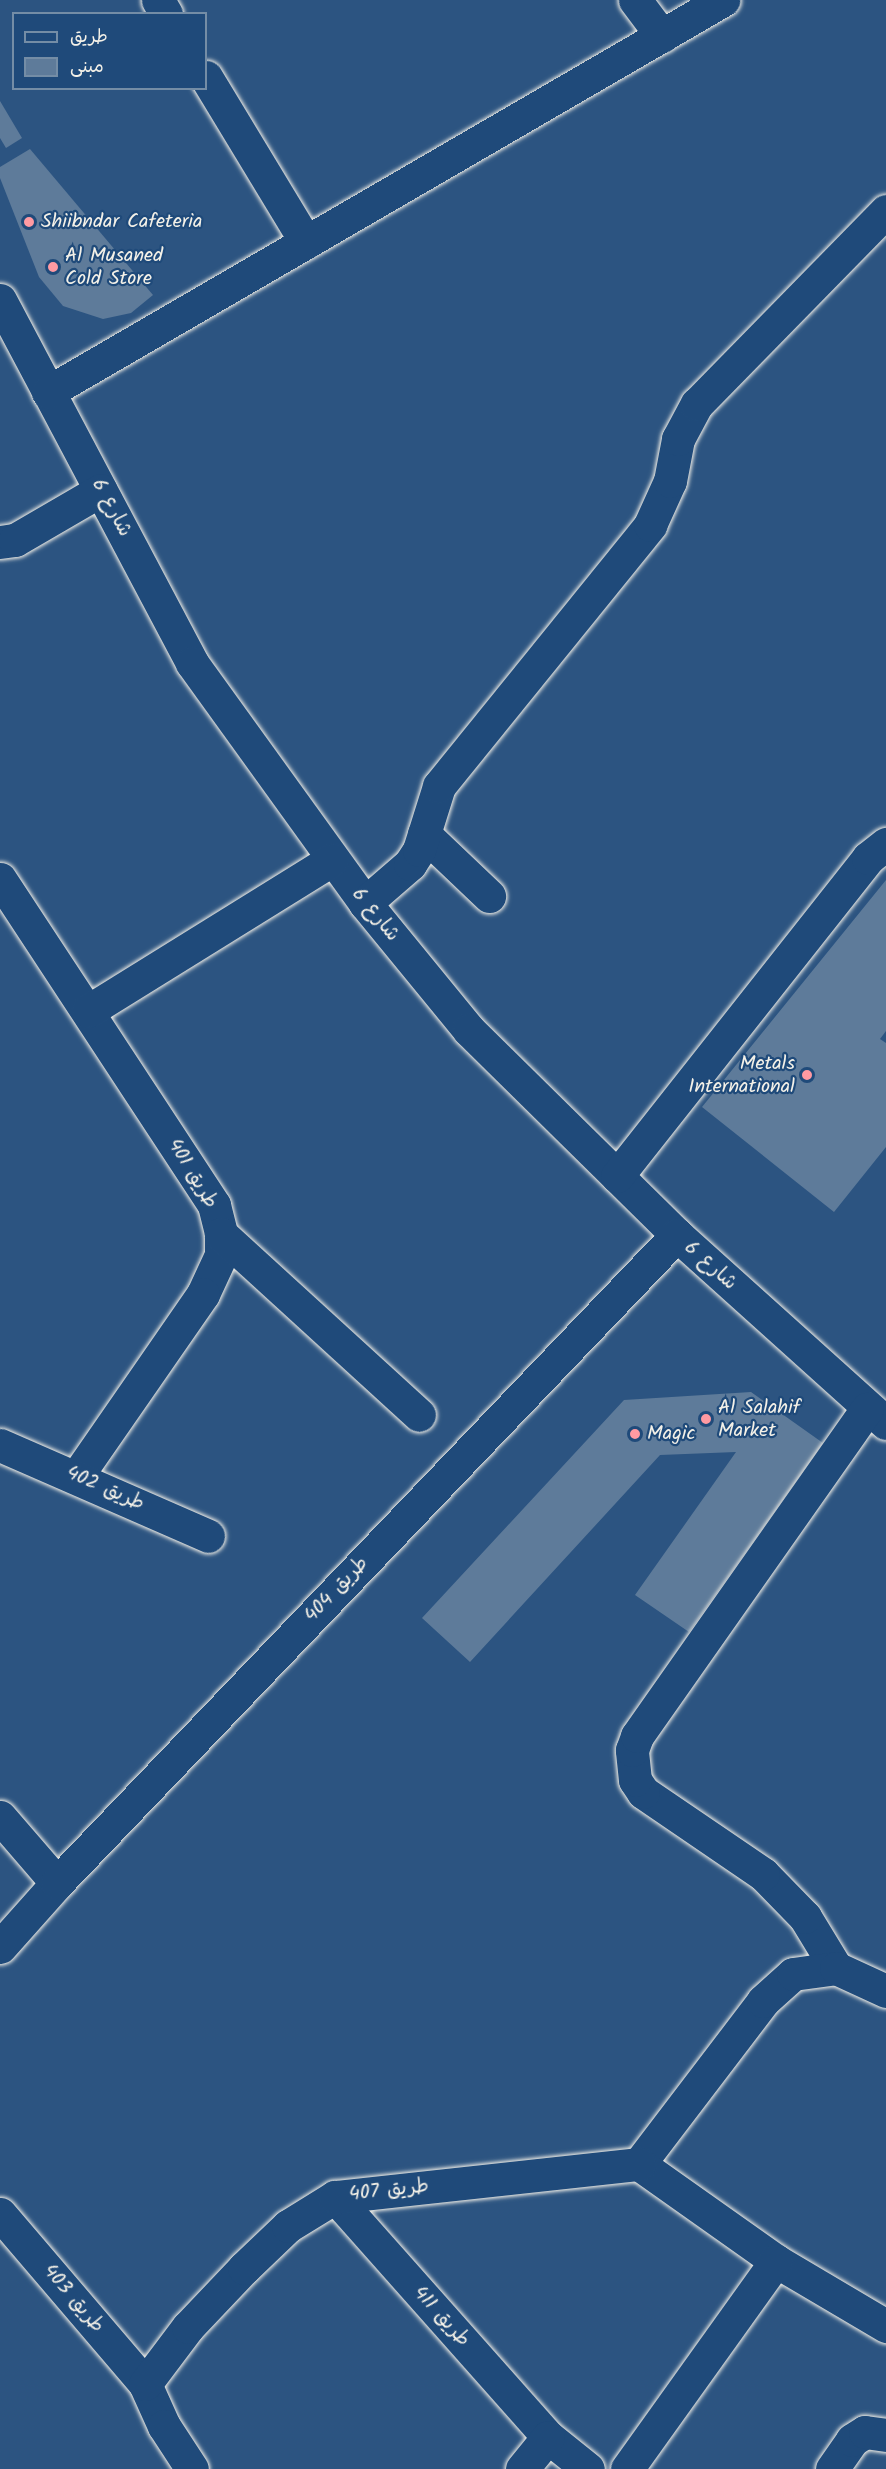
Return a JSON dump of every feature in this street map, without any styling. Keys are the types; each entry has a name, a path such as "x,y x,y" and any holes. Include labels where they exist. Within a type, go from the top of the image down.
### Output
{"street":[{"path":"635,0 662,36"},
{"path":"48,392 723,0"},
{"path":"207,79 306,242"},
{"path":"364,903 410,864 424,834 439,786 650,525 669,481 678,439 697,404 886,211"},
{"name":"شارع 6","path":"0,300 192,663 364,903 469,1030 677,1235 877,1416"},
{"path":"0,542 15,540 101,490"},
{"path":"424,834 489,896"},
{"path":"617,1176 868,858 886,844"},
{"path":"88,1011 332,860"},
{"name":"طريق 401","path":"0,879 214,1205 221,1234 221,1256 204,1294 77,1476"},
{"path":"221,1234 419,1415"},
{"name":"طريق 404","path":"0,1947 57,1883 677,1235"},
{"path":"836,1968 805,1917 763,1874 643,1792 635,1780 632,1750 637,1736 877,1416"},
{"name":"طريق 402","path":"0,1445 77,1476 208,1536"},
{"path":"0,1817 57,1883"},
{"path":"886,1991 836,1968 793,1974 763,2001 639,2164 776,2261 886,2326"},
{"name":"طريق 407","path":"145,2384 188,2327 244,2268 288,2226 335,2197 639,2164"},
{"name":"طريق 411","path":"335,2197 548,2437 588,2469"},
{"name":"طريق 403","path":"0,2214 145,2384 164,2426 192,2469"},
{"path":"627,2469 776,2261"},
{"path":"832,2469 852,2440 864,2432 886,2435"},
{"path":"522,2469 548,2437"}],"building":[{"path":"0,101 22,138 6,148 0,138"},
{"path":"30,149 153,295 131,313 103,319 63,306 39,277 0,178 0,167"},
{"name":"Metals International","path":"886,880 886,1031 880,1039 886,1043 886,1147 834,1212 702,1107"},
{"path":"751,1392 823,1443 689,1632 635,1595 736,1452 660,1455 470,1662 422,1618 624,1400"}],"place":[{"name":"Shiibndar Cafeteria","path":"29,222"},
{"name":"Al Musaned Cold Store","path":"53,267"},
{"name":"Metals International","path":"807,1075"},
{"name":"Al Salahif Market","path":"706,1419"},
{"name":"Magic","path":"635,1434"}]}
